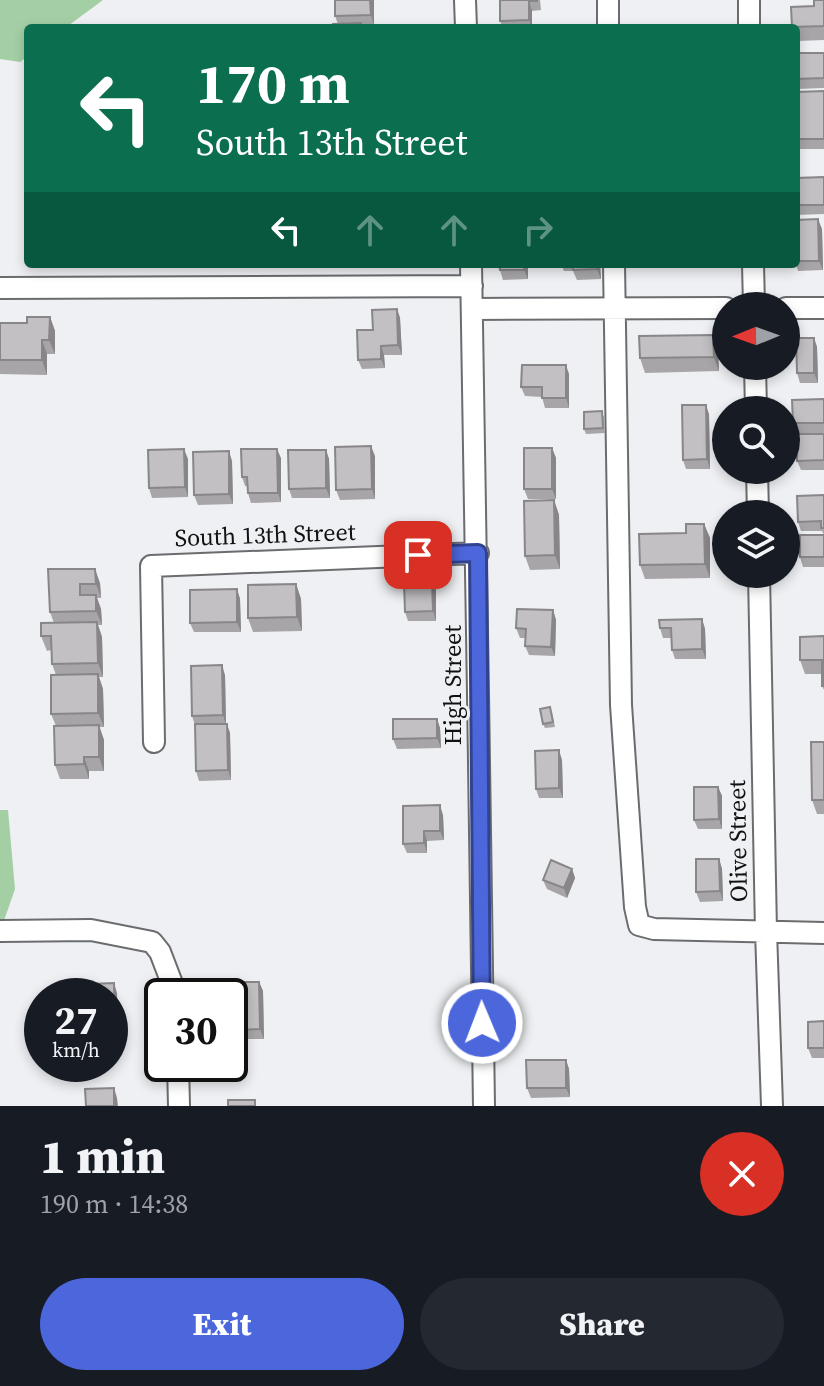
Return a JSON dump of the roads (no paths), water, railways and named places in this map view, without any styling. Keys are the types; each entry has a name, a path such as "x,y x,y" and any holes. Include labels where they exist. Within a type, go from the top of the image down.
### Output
{"street":[{"path":"465,0 466,24"},
{"path":"608,0 608,24"},
{"path":"749,0 749,24"},
{"name":"High Street","path":"471,268 478,553 484,1106"},
{"path":"614,268 621,705 639,925 654,929 824,933"},
{"path":"753,268 754,292"},
{"path":"0,288 472,286"},
{"path":"472,309 712,308"},
{"path":"800,308 824,308"},
{"name":"South 13th Street","path":"154,742 151,566 478,553"},
{"name":"Olive Street","path":"759,588 772,1106"},
{"path":"0,931 91,930 152,942 160,952 170,978"},
{"path":"178,1082 179,1106"}]}
